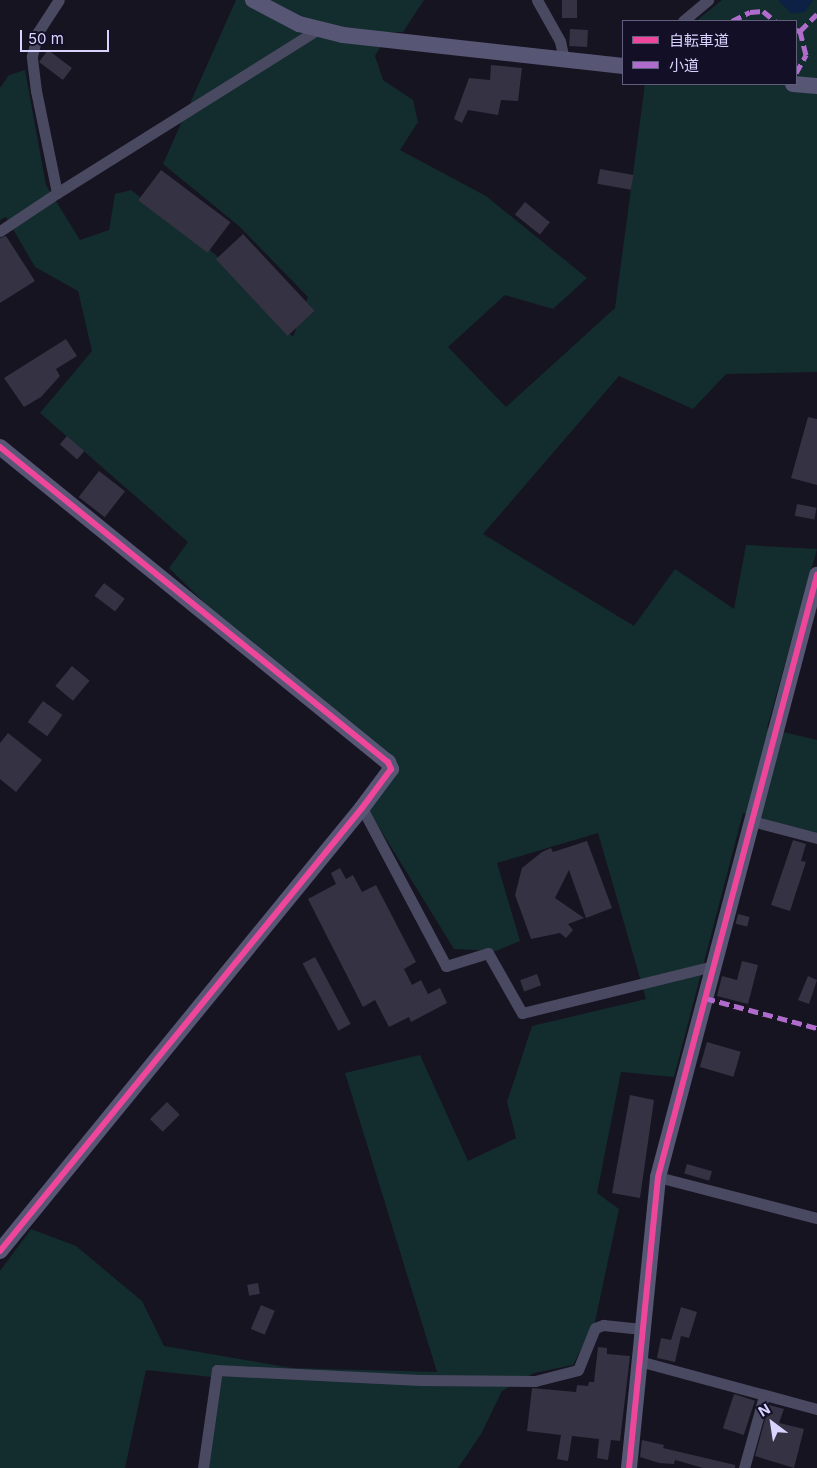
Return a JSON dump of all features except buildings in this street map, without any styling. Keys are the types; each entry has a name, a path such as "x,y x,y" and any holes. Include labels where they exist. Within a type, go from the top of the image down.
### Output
{"street":[{"path":"57,193 36,91 32,56 38,32 58,0"},
{"path":"253,0 278,15 317,30 622,66"},
{"path":"537,0 560,41 564,60"},
{"path":"684,20 708,0"},
{"path":"0,231 57,193 317,30"},
{"path":"797,84 817,86"},
{"path":"0,447 388,762 388,775 362,808 0,1251"},
{"path":"631,1468 639,1361 658,1177 817,575"},
{"path":"362,808 446,966 488,953 522,1013 714,966"},
{"path":"752,821 817,838"},
{"path":"658,1177 817,1218"},
{"path":"203,1468 217,1370 420,1380 535,1381 578,1370 595,1328 603,1325 642,1329"},
{"path":"639,1361 817,1409"},
{"path":"744,1468 764,1396"}],"green space":[{"path":"236,0 424,0 403,32 389,32 375,56 383,80 413,100 418,122 400,150 486,196 587,278 553,309 505,295 448,347 506,407 615,308 645,85 797,85 797,20 697,20 722,0 817,0 817,372 726,374 693,409 619,376 483,534 634,626 675,569 734,609 746,545 817,549 767,728 817,740 817,833 743,813 674,1077 621,1072 597,1193 619,1209 595,1322 573,1365 534,1373 502,1391 481,1434 458,1468 209,1468 212,1377 146,1370 125,1468 0,1468 0,1271 31,1229 76,1246 142,1301 164,1346 292,1368 437,1372 345,1073 420,1055 468,1161 516,1138 507,1102 532,1026 646,999 598,833 497,863 520,941 496,951 454,949 367,808 397,767 222,620 169,568 188,542 40,413 92,351 78,291 35,267 6,217 0,220 0,88 9,75 25,70 46,185 80,240 109,230 115,194 131,190 215,254 293,337 308,297 239,226 163,164"}],"water":[{"path":"778,0 813,0 805,12 792,14"}],"marked path":[{"path":"734,20 750,12 763,11 774,20"},
{"path":"797,30 800,31 817,14"},
{"path":"797,71 806,55 800,31"},
{"path":"705,998 817,1028"}],"cycle path":[{"path":"0,447 388,762 391,769 362,808 0,1251"},
{"path":"629,1468 658,1177 817,575"}]}
